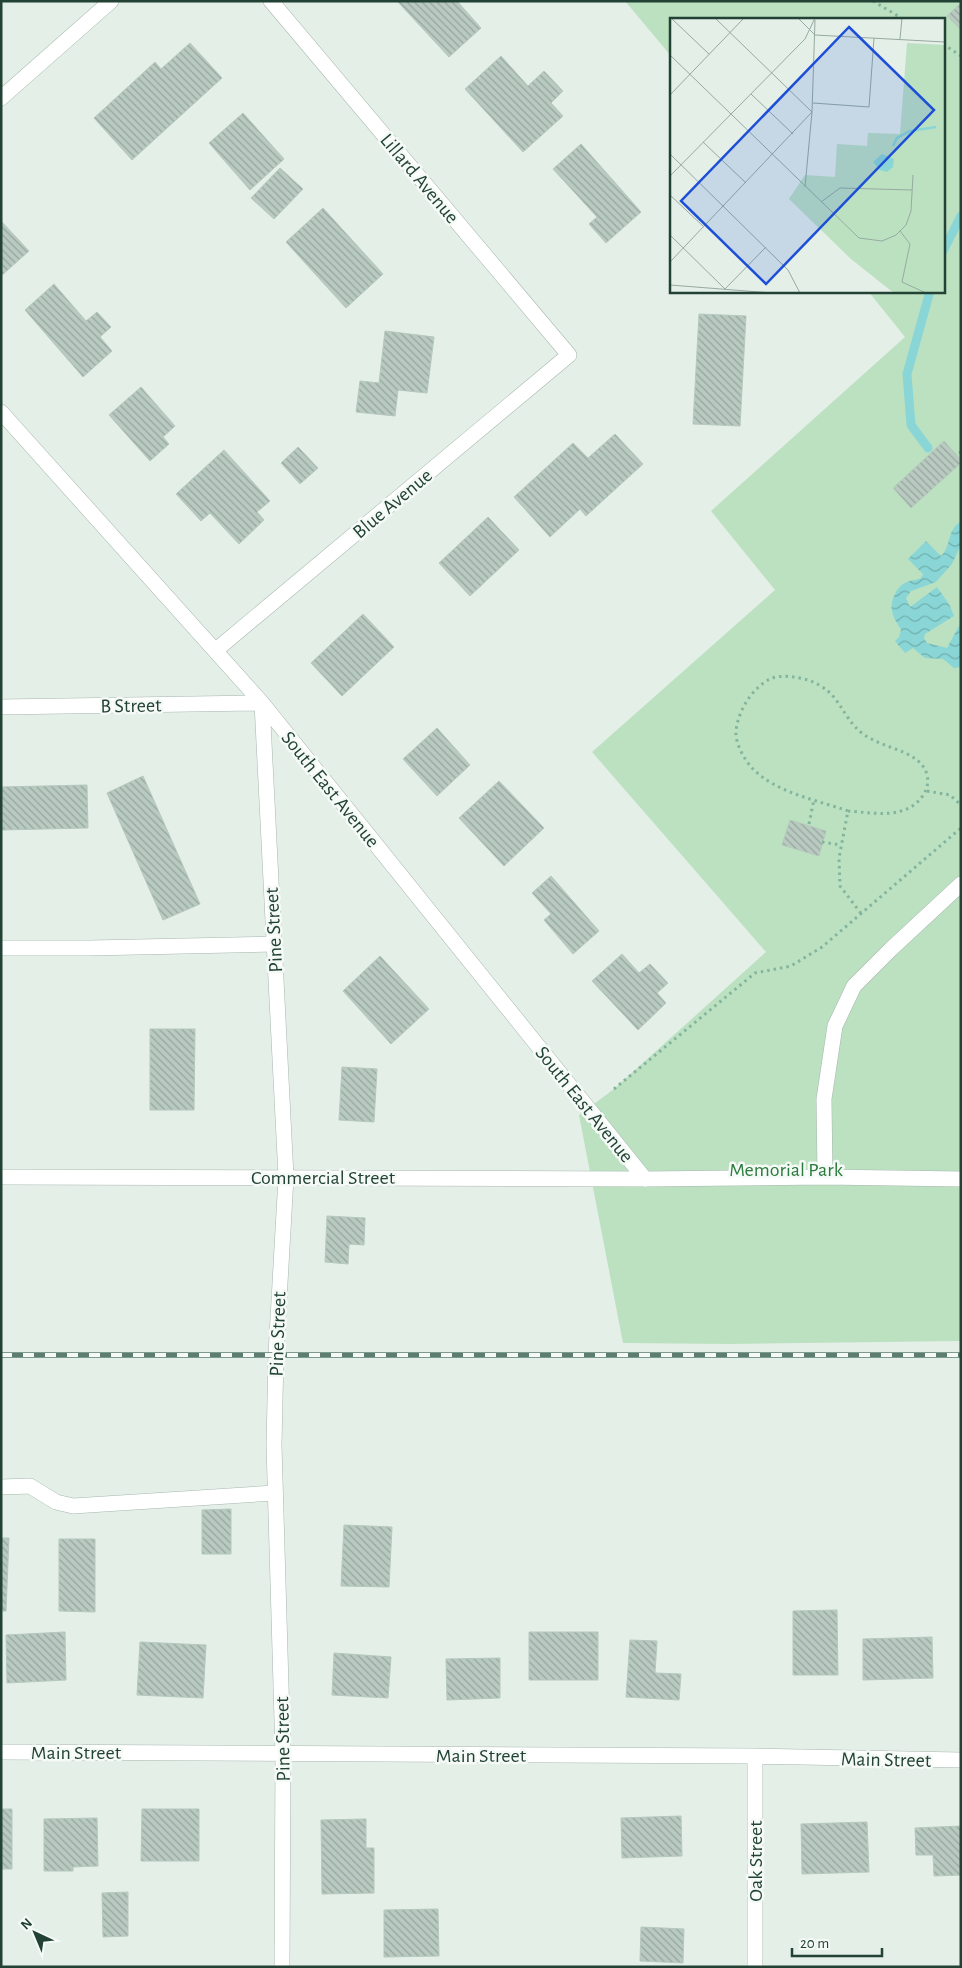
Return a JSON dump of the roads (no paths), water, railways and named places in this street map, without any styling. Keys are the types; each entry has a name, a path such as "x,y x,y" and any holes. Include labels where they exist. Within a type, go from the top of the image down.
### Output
{"street":[{"path":"1,98 111,1"},
{"name":"Lillard Avenue","path":"271,1 569,355"},
{"name":"Blue Avenue","path":"216,650 569,355"},
{"name":"South East Avenue","path":"1,412 262,703 645,1179"},
{"name":"B Street","path":"1,707 262,703"},
{"name":"Pine Street","path":"262,703 286,1177 276,1354 274,1445 283,1754 282,1967"},
{"path":"825,1177 824,1099 835,1026 854,986 961,884"},
{"path":"1,948 274,944"},
{"name":"Commercial Street","path":"1,1177 645,1179 825,1177 961,1180"},
{"path":"1,1487 30,1486 56,1502 73,1506 275,1493"},
{"name":"Main Street","path":"1,1752 755,1756 961,1760"},
{"name":"Oak Street","path":"755,1756 755,1967"}],"water":[{"path":"961,521 961,545 952,564 936,582 911,591 906,598 910,607 937,587 949,604 954,616 925,634 924,638 927,643 947,648 961,622 961,667 954,668 943,659 925,658 913,648 905,653 895,641 899,637 901,630 893,616 892,607 893,598 898,589 909,581 921,578 923,574 908,559 926,541 941,556 947,547 953,529"}],"waterway":[{"path":"944,249 961,216"},
{"path":"928,448 911,425 907,374 930,292"}],"railway":[{"path":"1,1355 961,1355"}],"park label":[{"name":"Memorial Park","path":"786,1169"}]}
